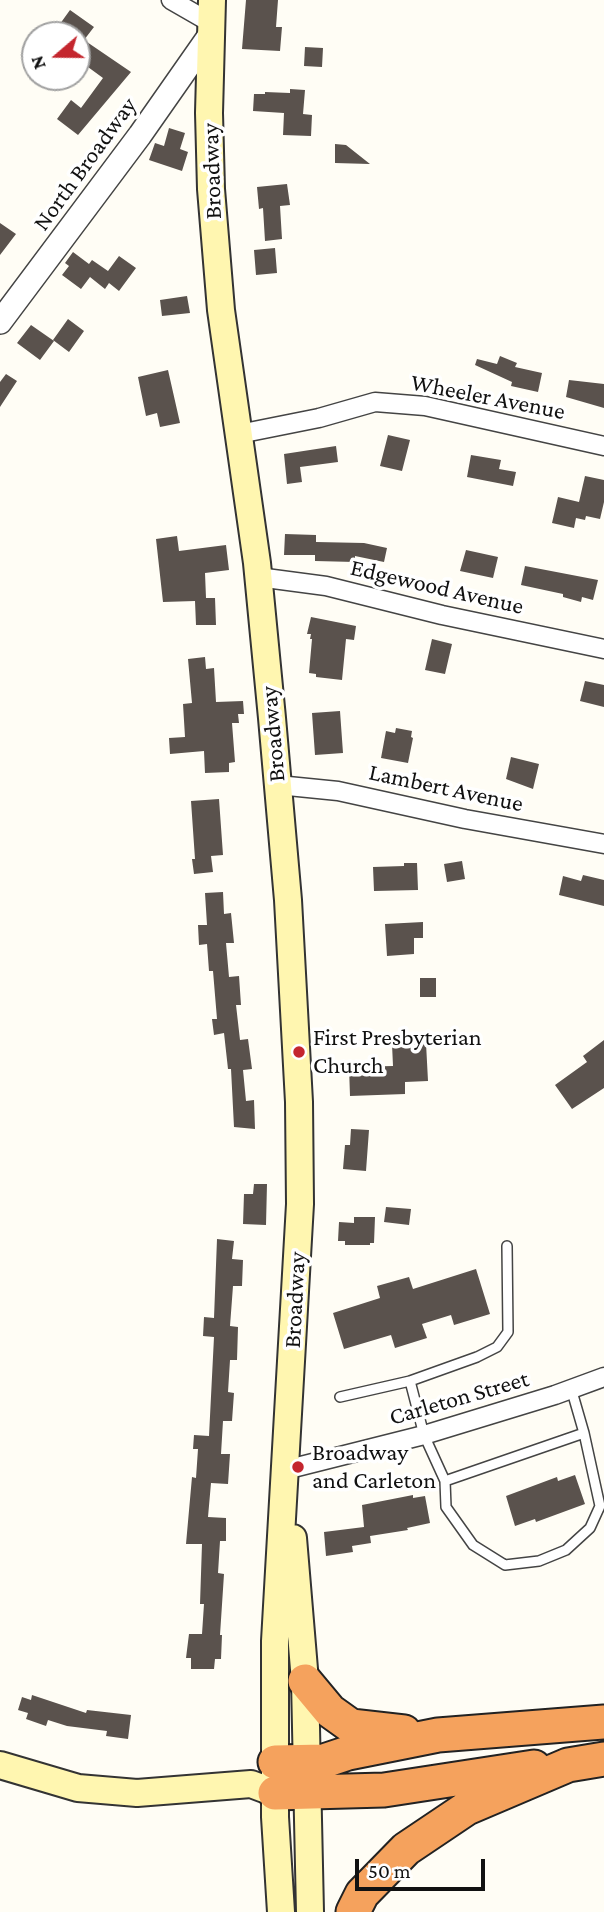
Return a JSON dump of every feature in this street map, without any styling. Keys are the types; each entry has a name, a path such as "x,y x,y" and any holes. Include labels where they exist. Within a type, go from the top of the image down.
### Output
{"highway":[{"path":"305,1681 330,1711 351,1726 438,1735"},
{"path":"282,1779 348,1753 438,1735 604,1722"},
{"path":"282,1779 384,1790 519,1768 568,1765 604,1759"},
{"path":"353,1912 362,1894 406,1849 467,1808 568,1765"}],"main road":[{"name":"Broadway","path":"211,19 211,189 221,310 258,577 296,1006 300,1204 275,1641 282,1779 281,1912"},
{"name":"Broadway","path":"285,1471 298,1579 305,1681 282,1779 310,1912"},
{"path":"0,1765 78,1788 137,1793 282,1779"}],"street":[{"path":"171,0 211,19"},
{"name":"North Broadway","path":"0,323 140,135 211,19"},
{"name":"Wheeler Avenue","path":"239,434 319,418 375,402 425,405 604,446"},
{"name":"Edgewood Avenue","path":"258,577 326,586 442,615 604,649"},
{"name":"Lambert Avenue","path":"278,785 338,791 465,819 604,844"},
{"name":"Carleton Street","path":"285,1471 424,1435 555,1395 604,1377"}],"lane":[{"path":"340,1397 410,1381 497,1347 508,1332 507,1245"},
{"path":"410,1381 424,1435 445,1481 446,1507 473,1545 505,1564 539,1560 566,1550 590,1528 600,1506 571,1388"},
{"path":"445,1481 584,1433"}],"building":[{"path":"246,0 278,0 276,27 282,27 280,51 242,49"},
{"path":"70,10 86,21 62,21"},
{"path":"91,45 131,72 78,135 57,119 71,100 81,108 103,78 91,69"},
{"path":"305,47 323,48 322,67 304,66"},
{"path":"290,89 305,90 303,114 312,115 311,136 283,135 284,113 253,111 254,94 290,93"},
{"path":"169,128 185,133 180,149 188,152 182,171 149,160 155,143 164,146"},
{"path":"335,144 346,145 370,164 335,163"},
{"path":"287,184 290,205 280,206 282,239 265,241 263,208 259,209 257,187"},
{"path":"0,223 16,234 0,255"},
{"path":"275,248 277,273 256,275 254,250"},
{"path":"73,252 89,264 92,260 108,271 119,256 136,268 119,291 109,283 105,289 90,277 81,289 62,275 69,266 65,263"},
{"path":"187,296 190,313 162,316 160,300"},
{"path":"68,319 84,331 69,352 53,340"},
{"path":"31,325 54,341 40,360 17,343"},
{"path":"500,356 517,363 515,367 542,373 538,392 511,386 512,382 475,365 477,359 497,364"},
{"path":"168,370 180,423 160,427 157,413 146,416 138,377"},
{"path":"6,374 17,381 0,407 0,382"},
{"path":"569,380 604,384 604,408 566,397"},
{"path":"388,435 410,440 402,471 380,466"},
{"path":"336,446 338,462 300,467 302,482 287,484 284,454"},
{"path":"471,455 501,460 499,469 516,472 513,486 467,477"},
{"path":"585,476 604,480 604,502 600,519 586,516 585,520 576,518 574,528 552,523 558,497 579,502"},
{"path":"285,534 316,535 316,542 364,543 387,548 384,562 355,556 355,562 315,561 315,555 284,555"},
{"path":"177,536 179,551 226,545 229,570 205,573 206,598 215,598 216,625 196,625 195,601 163,602 156,539"},
{"path":"466,550 498,557 493,578 460,571"},
{"path":"525,566 598,580 593,600 582,597 581,602 563,597 563,594 521,585"},
{"path":"311,617 356,626 354,640 346,639 342,680 316,677 316,674 309,673 312,639 311,634 307,634"},
{"path":"432,639 452,644 445,674 425,670"},
{"path":"205,657 206,669 214,668 216,702 243,701 244,714 238,714 239,723 232,723 235,762 229,763 229,772 205,773 204,751 170,754 169,738 185,737 183,704 192,703 188,659"},
{"path":"585,681 604,685 604,707 580,701"},
{"path":"340,711 343,753 315,755 312,713"},
{"path":"396,728 412,731 408,763 381,758 386,731 395,733"},
{"path":"511,757 539,764 533,789 506,779"},
{"path":"219,799 223,855 211,856 213,872 194,874 191,801"},
{"path":"462,861 465,879 447,882 444,864"},
{"path":"404,863 417,863 418,890 374,891 373,867 404,866"},
{"path":"583,875 604,880 604,906 559,895 563,876 581,881"},
{"path":"223,892 224,914 231,913 234,943 226,943 229,977 239,976 241,1005 236,1005 240,1040 248,1039 252,1069 243,1070 246,1101 254,1100 255,1129 234,1127 231,1069 228,1069 224,1033 214,1035 212,1019 217,1019 213,971 209,971 207,944 199,945 198,925 207,925 205,893"},
{"path":"423,922 423,938 414,938 414,954 387,956 385,924"},
{"path":"420,978 436,978 436,997 420,997"},
{"path":"604,1040 604,1088 572,1109 555,1085 587,1062 583,1056"},
{"path":"426,1043 428,1081 405,1082 405,1094 350,1096 349,1067 393,1066 392,1044"},
{"path":"351,1129 369,1130 366,1171 343,1169 345,1145 350,1145"},
{"path":"254,1184 267,1184 266,1225 243,1224 244,1194 253,1194"},
{"path":"386,1207 411,1209 409,1225 384,1222"},
{"path":"354,1217 375,1217 374,1243 345,1245 345,1241 338,1241 339,1222 354,1223"},
{"path":"217,1239 234,1241 232,1259 243,1260 242,1286 233,1286 230,1326 238,1327 237,1360 230,1360 228,1392 234,1393 232,1421 223,1421 221,1454 230,1454 228,1484 211,1483 208,1517 226,1518 226,1541 220,1541 218,1573 224,1574 221,1659 215,1659 214,1669 191,1669 191,1658 186,1658 189,1634 202,1634 202,1544 186,1544 192,1477 196,1478 198,1449 193,1449 194,1435 209,1436 214,1337 203,1336 204,1317 214,1318"},
{"path":"476,1269 490,1314 454,1325 451,1315 422,1324 427,1338 395,1348 391,1335 344,1349 333,1313 380,1298 377,1286 409,1277 413,1289"},
{"path":"575,1475 585,1504 536,1522 535,1519 515,1526 506,1496 557,1477 558,1481"},
{"path":"413,1495 413,1498 425,1496 430,1523 407,1528 408,1530 370,1536 371,1543 352,1546 353,1552 326,1556 324,1532 364,1527 362,1505"},
{"path":"32,1695 86,1713 87,1710 131,1715 128,1739 106,1736 107,1731 67,1726 48,1720 46,1726 26,1719 28,1713 18,1710 22,1697 31,1700"}],"place":[{"name":"First Presbyterian Church","path":"299,1052"},
{"name":"Broadway and Carleton","path":"298,1467"}]}
